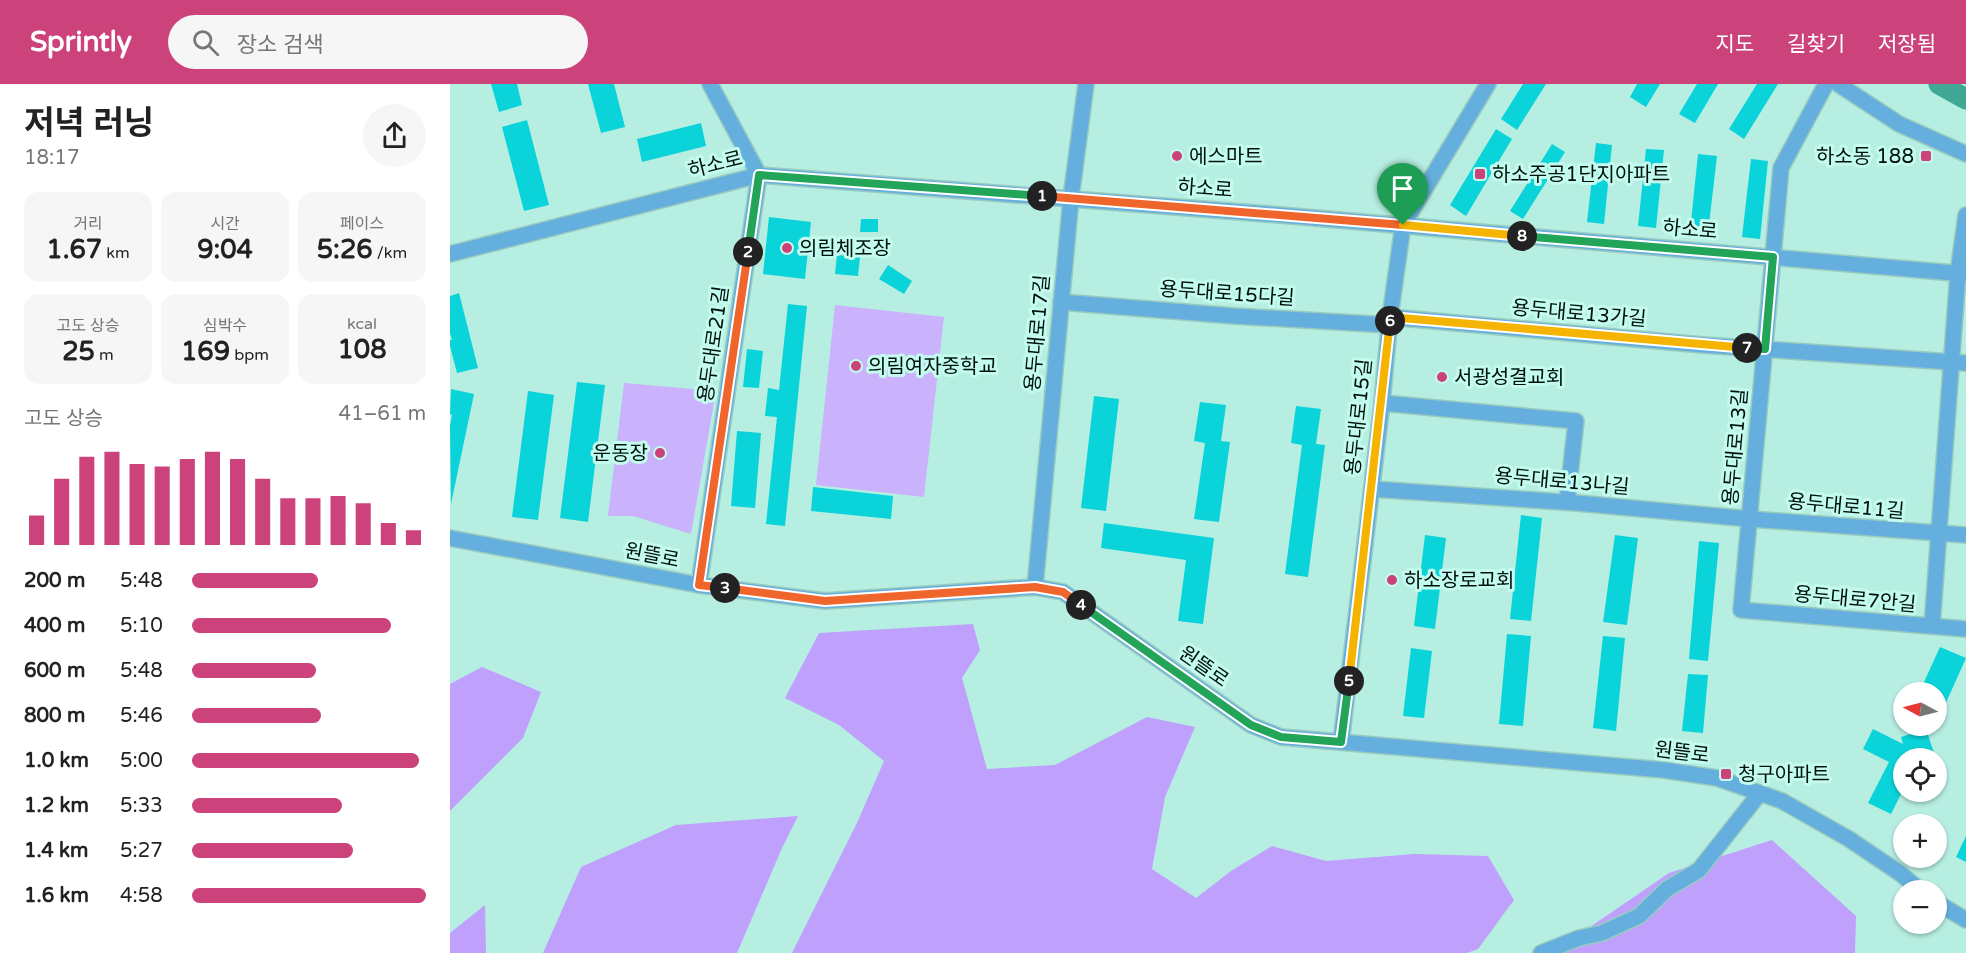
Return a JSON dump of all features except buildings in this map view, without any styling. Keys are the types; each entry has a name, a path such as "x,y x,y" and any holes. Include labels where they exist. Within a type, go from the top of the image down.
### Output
{"street":[{"path":"710,84 759,175"},
{"name":"용두대로17길","path":"1035,587 1071,198 1086,84"},
{"name":"용두대로15길","path":"1341,742 1403,225 1488,84"},
{"name":"용두대로13길","path":"1741,610 1781,168 1826,84"},
{"path":"1838,84 1899,124 1966,154"},
{"name":"하소로","path":"450,254 759,175 1403,225 1962,274"},
{"name":"용두대로21길","path":"699,585 759,175"},
{"path":"1932,626 1959,363 1966,215"},
{"name":"용두대로15다길","path":"1061,302 1234,316 1390,321"},
{"name":"용두대로13가길","path":"1390,321 1765,349"},
{"path":"1765,349 1959,363"},
{"path":"1382,403 1576,421 1567,502"},
{"name":"용두대로13나길","path":"1372,489 1567,502 1750,519"},
{"name":"용두대로11길","path":"1750,519 1966,536"},
{"name":"원뜰로","path":"450,538 699,585 825,601 1035,587 1063,592 1251,725 1281,737 1664,770 1717,778 1782,801 1849,839 1907,880"},
{"name":"용두대로7안길","path":"1741,610 1966,629"},
{"path":"1541,953 1579,938 1620,927 1639,916 1667,889 1699,870 1760,793"},
{"path":"1947,909 1966,920"}],"shaded area":[{"path":"835,305 944,317 924,497 816,485"},
{"name":"운동장","path":"624,383 716,391 691,534 633,516 608,516"},
{"path":"973,624 980,650 962,678 987,769 1055,765 1147,717 1195,727 1165,797 1152,869 1196,898 1231,871 1272,846 1326,861 1414,854 1488,856 1514,900 1478,949 1467,953 792,953 857,823 884,761 839,725 785,698 819,633"},
{"path":"482,667 541,692 523,738 450,811 450,684"},
{"path":"798,816 737,953 543,953 581,867 676,825"},
{"path":"1772,840 1856,916 1855,953 1552,953 1669,873"},
{"path":"485,905 486,953 450,953 450,933"}],"waterway":[{"path":"1939,84 1966,99"}],"place":[{"name":"에스마트","path":"1177,156"},
{"name":"하소동 188","path":"1926,156"},
{"name":"하소주공1단지아파트","path":"1480,174"},
{"name":"의림체조장","path":"787,248"},
{"name":"의림여자중학교","path":"856,366"},
{"name":"서광성결교회","path":"1442,377"},
{"name":"운동장","path":"660,453"},
{"name":"하소장로교회","path":"1392,580"},
{"name":"청구아파트","path":"1726,774"}],"route":[{"path":"759,175 1403,225 1773,257 1765,349 1390,317 1382,403 1341,742 1281,737 1251,725 1063,592 1035,587 825,601 699,585 759,175"}]}
